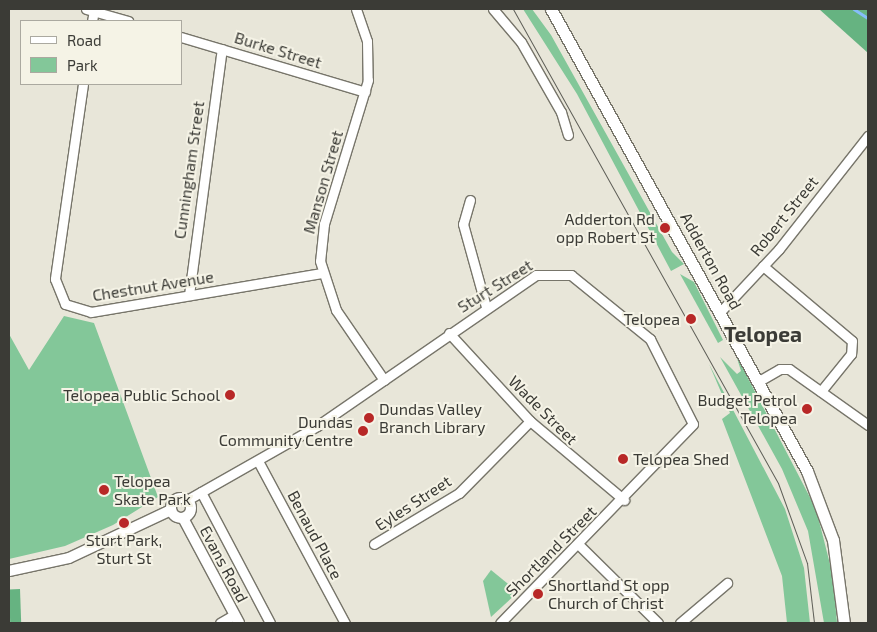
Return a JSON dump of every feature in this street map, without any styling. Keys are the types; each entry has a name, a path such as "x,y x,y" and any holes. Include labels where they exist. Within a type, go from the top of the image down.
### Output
{"main road":[{"name":"Adderton Road","path":"551,9 759,382 821,503 840,571 844,623"}],"street":[{"name":"Manson Street","path":"356,9 369,55 365,92 324,224 322,273 336,310 384,380"},
{"path":"494,9 521,42 560,112 568,135"},
{"path":"90,10 125,20"},
{"name":"Burke Street","path":"182,37 365,92"},
{"name":"Cunningham Street","path":"189,295 222,49"},
{"name":"Chestnut Avenue","path":"83,85 55,272 57,293 65,304 85,312 322,273"},
{"name":"Robert Street","path":"720,312 763,266 868,136"},
{"path":"470,200 463,224 486,307"},
{"path":"763,266 852,341 850,354 821,391"},
{"name":"Sturt Street","path":"187,500 258,461 384,380 486,307 541,273 564,274 632,321 657,348 693,424 624,500"},
{"name":"Wade Street","path":"449,333 530,421 624,500"},
{"path":"759,382 785,368 868,425"},
{"name":"Eyles Street","path":"374,544 459,494 530,421"},
{"name":"Benaud Place","path":"258,461 345,623"},
{"path":"201,492 270,623"},
{"path":"9,571 70,558 171,510 176,500 187,500 191,511 183,518 171,510"},
{"name":"Shortland Street","path":"500,623 624,500"},
{"name":"Evans Road","path":"183,518 237,619"},
{"path":"579,545 658,623"},
{"path":"680,623 727,583"},
{"path":"220,623 237,619"}],"green space":[{"path":"523,9 532,9 551,35 672,252 684,264 671,271 577,94"},
{"path":"819,9 868,9 868,53"},
{"path":"680,274 694,282 723,340 718,343"},
{"path":"64,316 94,323 158,497 113,525 65,546 9,559 9,334 29,370"},
{"path":"736,355 816,509 833,576 837,623 824,623 808,531 782,469 720,357 737,374 741,371"},
{"path":"709,364 785,509 804,568 810,623 787,623 782,576 722,419 730,413"},
{"path":"491,570 518,592 491,617 483,581"},
{"path":"9,589 20,589 21,623 10,623"}],"waterway":[{"path":"854,9 868,18"}],"tram line":[{"path":"513,9 778,483 807,563 814,623"}],"place":[{"name":"Adderton Rd opp Robert St","path":"665,228"},
{"name":"Telopea","path":"691,319"},
{"name":"Telopea Public School","path":"230,395"},
{"name":"Budget Petrol Telopea","path":"807,409"},
{"name":"Dundas Valley Branch Library","path":"369,418"},
{"name":"Dundas Community Centre","path":"363,431"},
{"name":"Telopea Shed","path":"623,459"},
{"name":"Telopea Skate Park","path":"104,490"},
{"name":"Sturt Park, Sturt St","path":"124,523"},
{"name":"Shortland St opp Church of Christ","path":"538,594"}],"district":[{"name":"Telopea","path":"763,334"}]}
